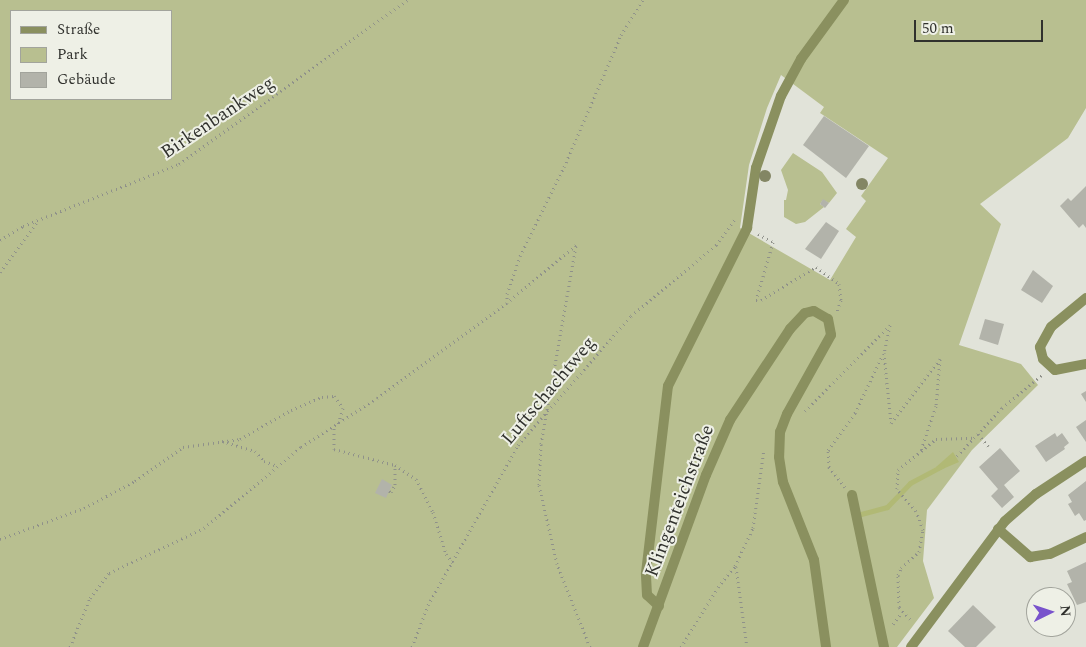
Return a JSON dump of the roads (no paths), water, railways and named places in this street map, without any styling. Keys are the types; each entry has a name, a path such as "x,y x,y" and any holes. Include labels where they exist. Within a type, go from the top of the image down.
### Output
{"street":[{"path":"659,606 647,595 646,573 668,386 747,228 756,168 781,96 801,58 844,0"},
{"path":"1086,298 1056,322 1043,338 1041,354 1050,368 1059,371 1086,364"},
{"name":"Klingenteichstraße","path":"643,647 706,475 730,420 802,315 819,312 829,322 829,341 782,427 780,469 814,560 826,647"},
{"path":"910,647 998,529 1031,498 1086,461"},
{"path":"852,495 884,647"},
{"path":"998,529 1030,557 1047,555 1086,537"}],"waterway":[{"path":"861,514 887,507 910,483 942,466"}]}
